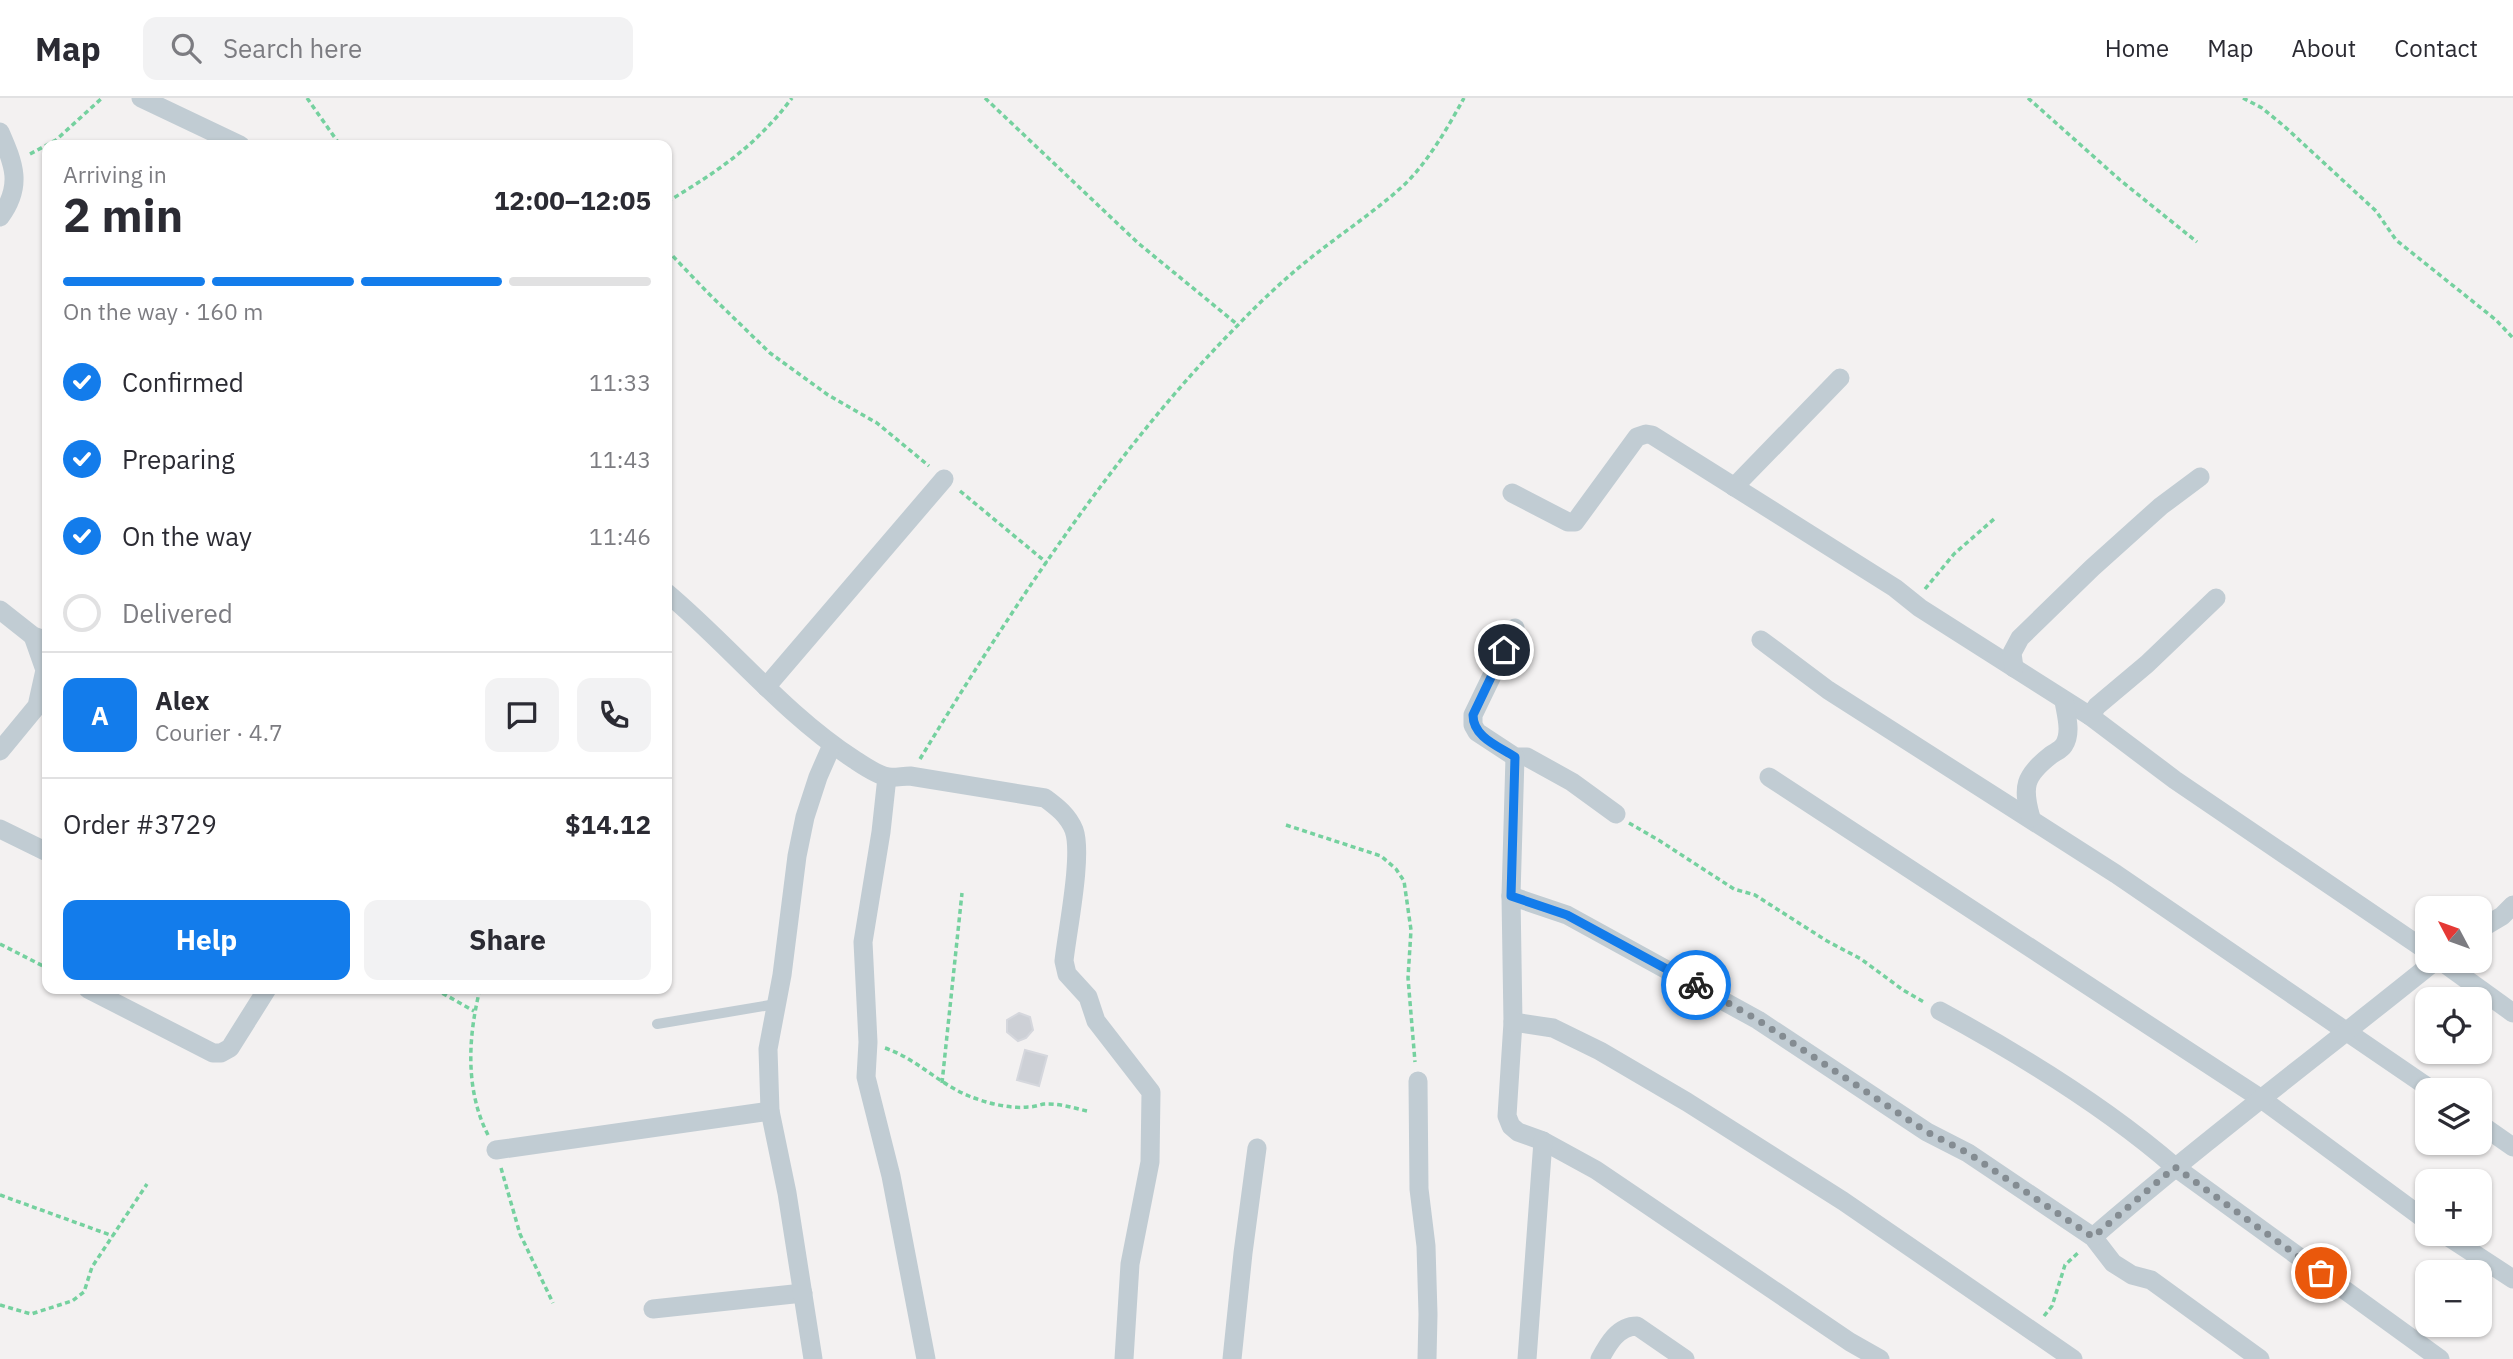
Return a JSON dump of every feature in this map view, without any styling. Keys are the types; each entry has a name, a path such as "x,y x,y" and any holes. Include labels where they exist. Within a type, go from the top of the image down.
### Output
{"street":[{"path":"141,98 229,140"},
{"path":"0,132 13,162 14,186 7,208 0,217"},
{"path":"1734,487 1840,378"},
{"path":"1512,493 1568,522 1575,522 1637,437 1652,435 1895,588 1920,608 2090,716 2175,780 2415,943"},
{"path":"2014,668 2012,653 2020,638 2161,506 2200,477"},
{"path":"766,687 944,478"},
{"path":"672,597 701,622 766,687 832,745 866,767 887,777 909,776 1045,798 1063,811 1074,831 1077,853 1064,961 1067,974 1088,997 1096,1021 1151,1093 1150,1162 1130,1264 1124,1359"},
{"path":"2090,716 2097,706 2147,664 2216,598"},
{"path":"0,610 40,638"},
{"path":"1515,628 1473,715 1477,733 1515,757 1527,757 1572,782 1616,814"},
{"path":"1761,640 1828,690 2031,818 2415,1078"},
{"path":"0,751 37,706 42,684"},
{"path":"2031,818 2025,786 2031,774 2063,747 2068,732 2064,701"},
{"path":"813,1359 787,1193 770,1111 768,1049 782,975 803,830 818,777 832,745"},
{"path":"1515,757 1511,896 1513,1022 1507,1116 1511,1126 1518,1132 1596,1170 1850,1342 1880,1359"},
{"path":"887,777 863,942 868,1042 866,1077 891,1175 926,1359"},
{"path":"1769,777 2263,1100 2415,1212"},
{"path":"0,829 42,850"},
{"path":"1511,896 1567,915 1758,1020 1927,1132 1968,1153 2093,1237 2113,1263 2132,1275 2151,1280 2260,1359"},
{"path":"2492,922 2513,905"},
{"path":"2093,1237 2175,1167 2420,973"},
{"path":"2458,973 2513,1013"},
{"path":"98,994 213,1053 220,1053 230,1048 264,994"},
{"path":"1940,1011 2002,1045 2147,1143 2175,1167 2440,1359"},
{"path":"1513,1022 1553,1028 1601,1051 1832,1194 2073,1359"},
{"path":"1418,1081 1419,1189 1426,1246 1427,1359"},
{"path":"496,1150 770,1111"},
{"path":"2492,1132 2513,1147"},
{"path":"1527,1359 1543,1142"},
{"path":"1232,1359 1257,1149"},
{"path":"2462,1246 2513,1279"},
{"path":"653,1309 803,1293"},
{"path":"1600,1359 1618,1332 1628,1326 1637,1326 1685,1359"}],"lane":[{"path":"657,1024 776,1004"}],"path":[{"path":"54,140 102,98"},
{"path":"307,98 336,140"},
{"path":"672,199 736,158 762,135 792,98"},
{"path":"985,98 1129,235 1238,325"},
{"path":"909,776 1047,563 1105,482 1168,403 1238,325 1295,271 1405,183 1433,147 1464,98"},
{"path":"2028,98 2120,180 2197,242"},
{"path":"2243,98 2262,108 2284,126 2376,211 2396,240 2496,320 2513,338"},
{"path":"13,162 42,146"},
{"path":"672,255 770,353 877,424 1047,563"},
{"path":"1920,608 1922,593 1931,580 1954,554 1994,519"},
{"path":"1616,814 1734,889 1755,895 1827,941 1861,959 1903,990 1940,1011"},
{"path":"1286,825 1381,856 1396,869 1404,881 1411,930 1408,978 1418,1081"},
{"path":"942,1083 962,893"},
{"path":"0,944 42,965"},
{"path":"444,994 474,1011"},
{"path":"868,1042 902,1054 929,1070 942,1083 971,1097 1027,1108 1046,1104 1087,1111"},
{"path":"0,1305 31,1314 72,1301 84,1292 92,1267 147,1184"},
{"path":"0,1195 113,1237"},
{"path":"2028,1327 2052,1306 2065,1265 2093,1237"}],"building":[{"path":"1019,1013 1030,1017 1033,1030 1026,1038 1018,1041 1007,1032 1007,1020"},
{"path":"1025,1050 1047,1056 1039,1086 1017,1080"}],"way so far":[{"path":"1696,985 1758,1020 1927,1132 1968,1153 2093,1237 2175,1167 2321,1273"}],"route":[{"path":"1504,650 1473,715 1473,724 1477,733 1515,757 1511,896 1567,915 1696,985"}]}
